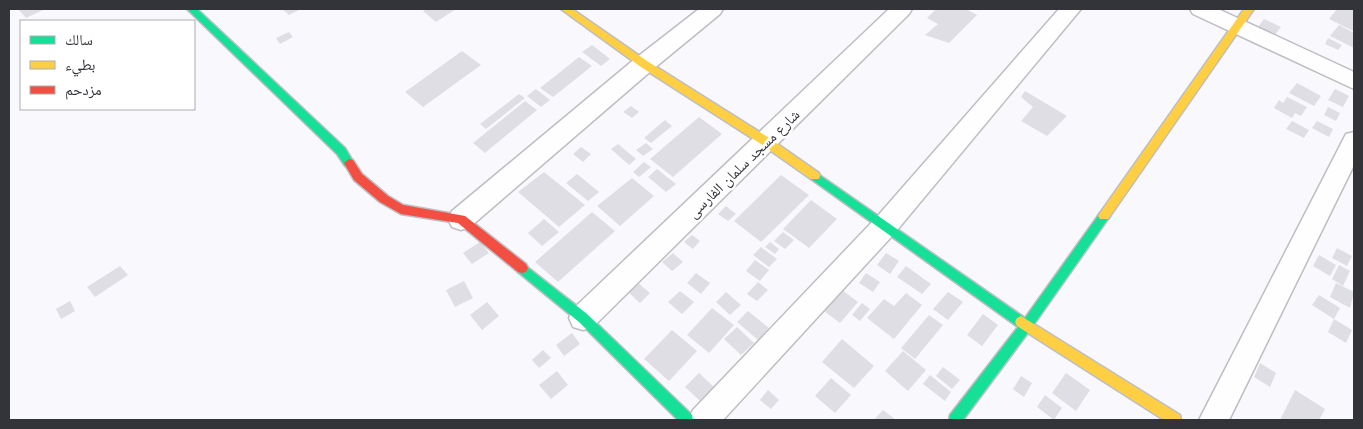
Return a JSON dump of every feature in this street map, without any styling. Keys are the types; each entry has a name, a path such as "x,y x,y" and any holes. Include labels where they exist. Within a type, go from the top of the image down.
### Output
{"street":[{"path":"195,9 341,151 358,177 384,199 401,209 461,219 584,318 687,420"},
{"path":"566,9 644,64 765,141 1026,326 1176,420"},
{"path":"461,219 644,64 713,9"},
{"name":"شارع مسجد سلمان الفارسى","path":"584,318 902,9"},
{"path":"704,420 884,226 1071,9"},
{"path":"1200,9 1243,17 1354,81"},
{"path":"955,420 1026,326 1243,17"},
{"path":"1214,420 1354,141"}],"building":[{"path":"18,9 45,9 26,18"},
{"path":"282,9 301,9 289,15"},
{"path":"427,9 456,9 436,22 423,11"},
{"path":"936,9 966,9 977,15 949,43 925,35 938,24 927,18"},
{"path":"1337,9 1354,10 1353,31 1329,19"},
{"path":"1264,19 1281,27 1275,35 1258,27"},
{"path":"1339,25 1354,33 1354,48 1330,36"},
{"path":"289,32 293,37 280,44 276,38"},
{"path":"1328,38 1342,45 1338,50 1325,44"},
{"path":"592,45 610,59 601,66 582,52"},
{"path":"462,51 481,65 423,107 405,92"},
{"path":"579,57 592,66 553,97 540,88"},
{"path":"1297,83 1321,96 1314,106 1289,93"},
{"path":"536,89 550,100 541,107 527,96"},
{"path":"1335,89 1349,96 1343,107 1328,100"},
{"path":"1025,91 1067,116 1047,136 1021,121 1033,107 1021,97"},
{"path":"519,94 525,98 486,129 480,124"},
{"path":"1287,97 1307,107 1301,116 1295,113 1292,118 1274,108 1279,100 1283,103"},
{"path":"525,101 537,110 485,153 473,143"},
{"path":"631,106 639,112 632,118 623,112"},
{"path":"1328,107 1340,113 1336,121 1324,115"},
{"path":"699,117 722,134 673,177 650,159"},
{"path":"665,120 672,126 651,143 644,138"},
{"path":"1292,121 1309,130 1304,138 1286,129"},
{"path":"1317,121 1333,129 1329,137 1312,128"},
{"path":"646,143 653,149 643,156 636,150"},
{"path":"618,144 636,159 629,165 611,149"},
{"path":"581,147 591,154 583,162 573,154"},
{"path":"644,162 651,167 639,177 633,172"},
{"path":"657,169 676,184 666,192 648,177"},
{"path":"544,172 585,205 559,227 518,192"},
{"path":"577,174 599,192 588,201 566,183"},
{"path":"781,175 809,195 761,242 734,221"},
{"path":"632,178 654,196 620,226 597,206"},
{"path":"811,200 837,219 809,248 783,229"},
{"path":"726,206 736,214 728,221 718,214"},
{"path":"592,212 615,231 558,282 535,262"},
{"path":"544,219 559,232 542,246 528,233"},
{"path":"783,232 794,240 785,249 774,241"},
{"path":"692,235 700,241 693,249 684,242"},
{"path":"480,242 489,253 472,264 463,253"},
{"path":"770,242 779,249 775,254 765,247"},
{"path":"761,247 777,259 769,267 753,255"},
{"path":"1337,248 1352,256 1347,266 1332,258"},
{"path":"673,253 683,262 672,271 662,262"},
{"path":"886,253 899,261 890,274 877,265"},
{"path":"1319,255 1336,265 1330,276 1313,266"},
{"path":"755,260 769,270 760,281 746,271"},
{"path":"1339,265 1350,271 1343,286 1332,279"},
{"path":"120,266 128,275 95,297 87,287"},
{"path":"906,266 931,284 922,294 897,277"},
{"path":"696,273 710,283 701,294 687,283"},
{"path":"866,273 880,282 873,292 859,283"},
{"path":"464,281 473,298 455,307 446,290"},
{"path":"758,282 768,290 757,301 747,294"},
{"path":"638,283 650,293 640,303 628,292"},
{"path":"1336,283 1354,292 1350,308 1330,297"},
{"path":"842,290 858,302 840,323 824,311"},
{"path":"680,291 694,302 682,314 668,302"},
{"path":"726,292 741,305 730,315 716,302"},
{"path":"948,292 963,302 948,320 933,309"},
{"path":"906,293 922,305 894,339 867,318 884,299 894,306"},
{"path":"1319,295 1340,308 1334,319 1312,305"},
{"path":"70,301 75,311 61,319 56,309"},
{"path":"487,302 499,316 482,330 470,315"},
{"path":"862,303 870,309 860,321 852,315"},
{"path":"712,308 734,325 709,353 687,335"},
{"path":"748,311 769,328 758,340 737,322"},
{"path":"983,314 998,325 982,346 967,335"},
{"path":"929,315 943,325 915,359 901,348"},
{"path":"1334,319 1352,330 1346,343 1328,332"},
{"path":"737,327 754,343 741,355 724,339"},
{"path":"672,330 697,351 669,381 644,359"},
{"path":"572,333 580,344 564,356 556,345"},
{"path":"842,339 874,366 854,388 822,362"},
{"path":"543,350 551,358 539,368 532,360"},
{"path":"903,351 926,370 908,391 885,371"},
{"path":"1260,363 1276,373 1270,387 1254,377"},
{"path":"943,367 960,380 952,389 936,376"},
{"path":"557,371 568,385 551,399 539,385"},
{"path":"699,373 714,387 700,401 685,387"},
{"path":"1066,373 1090,390 1076,411 1052,393"},
{"path":"930,375 951,392 945,401 923,384"},
{"path":"1021,376 1032,383 1024,397 1013,389"},
{"path":"831,378 851,395 835,413 815,396"},
{"path":"768,390 779,400 771,409 760,400"},
{"path":"1295,390 1325,409 1319,420 1280,420"},
{"path":"1045,395 1062,408 1054,420 1037,407"},
{"path":"883,410 896,420 874,420"}],"traffic: fast":[{"path":"192,9 341,151 349,163"},
{"path":"815,176 1021,322"},
{"path":"955,420 1026,326 1104,216"},
{"path":"522,268 583,318 687,420"}],"traffic: slow":[{"path":"566,9 644,64 765,141 815,176"},
{"path":"1104,216 1249,9"},
{"path":"1021,322 1175,420"}],"traffic: jam":[{"path":"349,163 358,177 384,199 401,209 461,219 522,268"}]}
